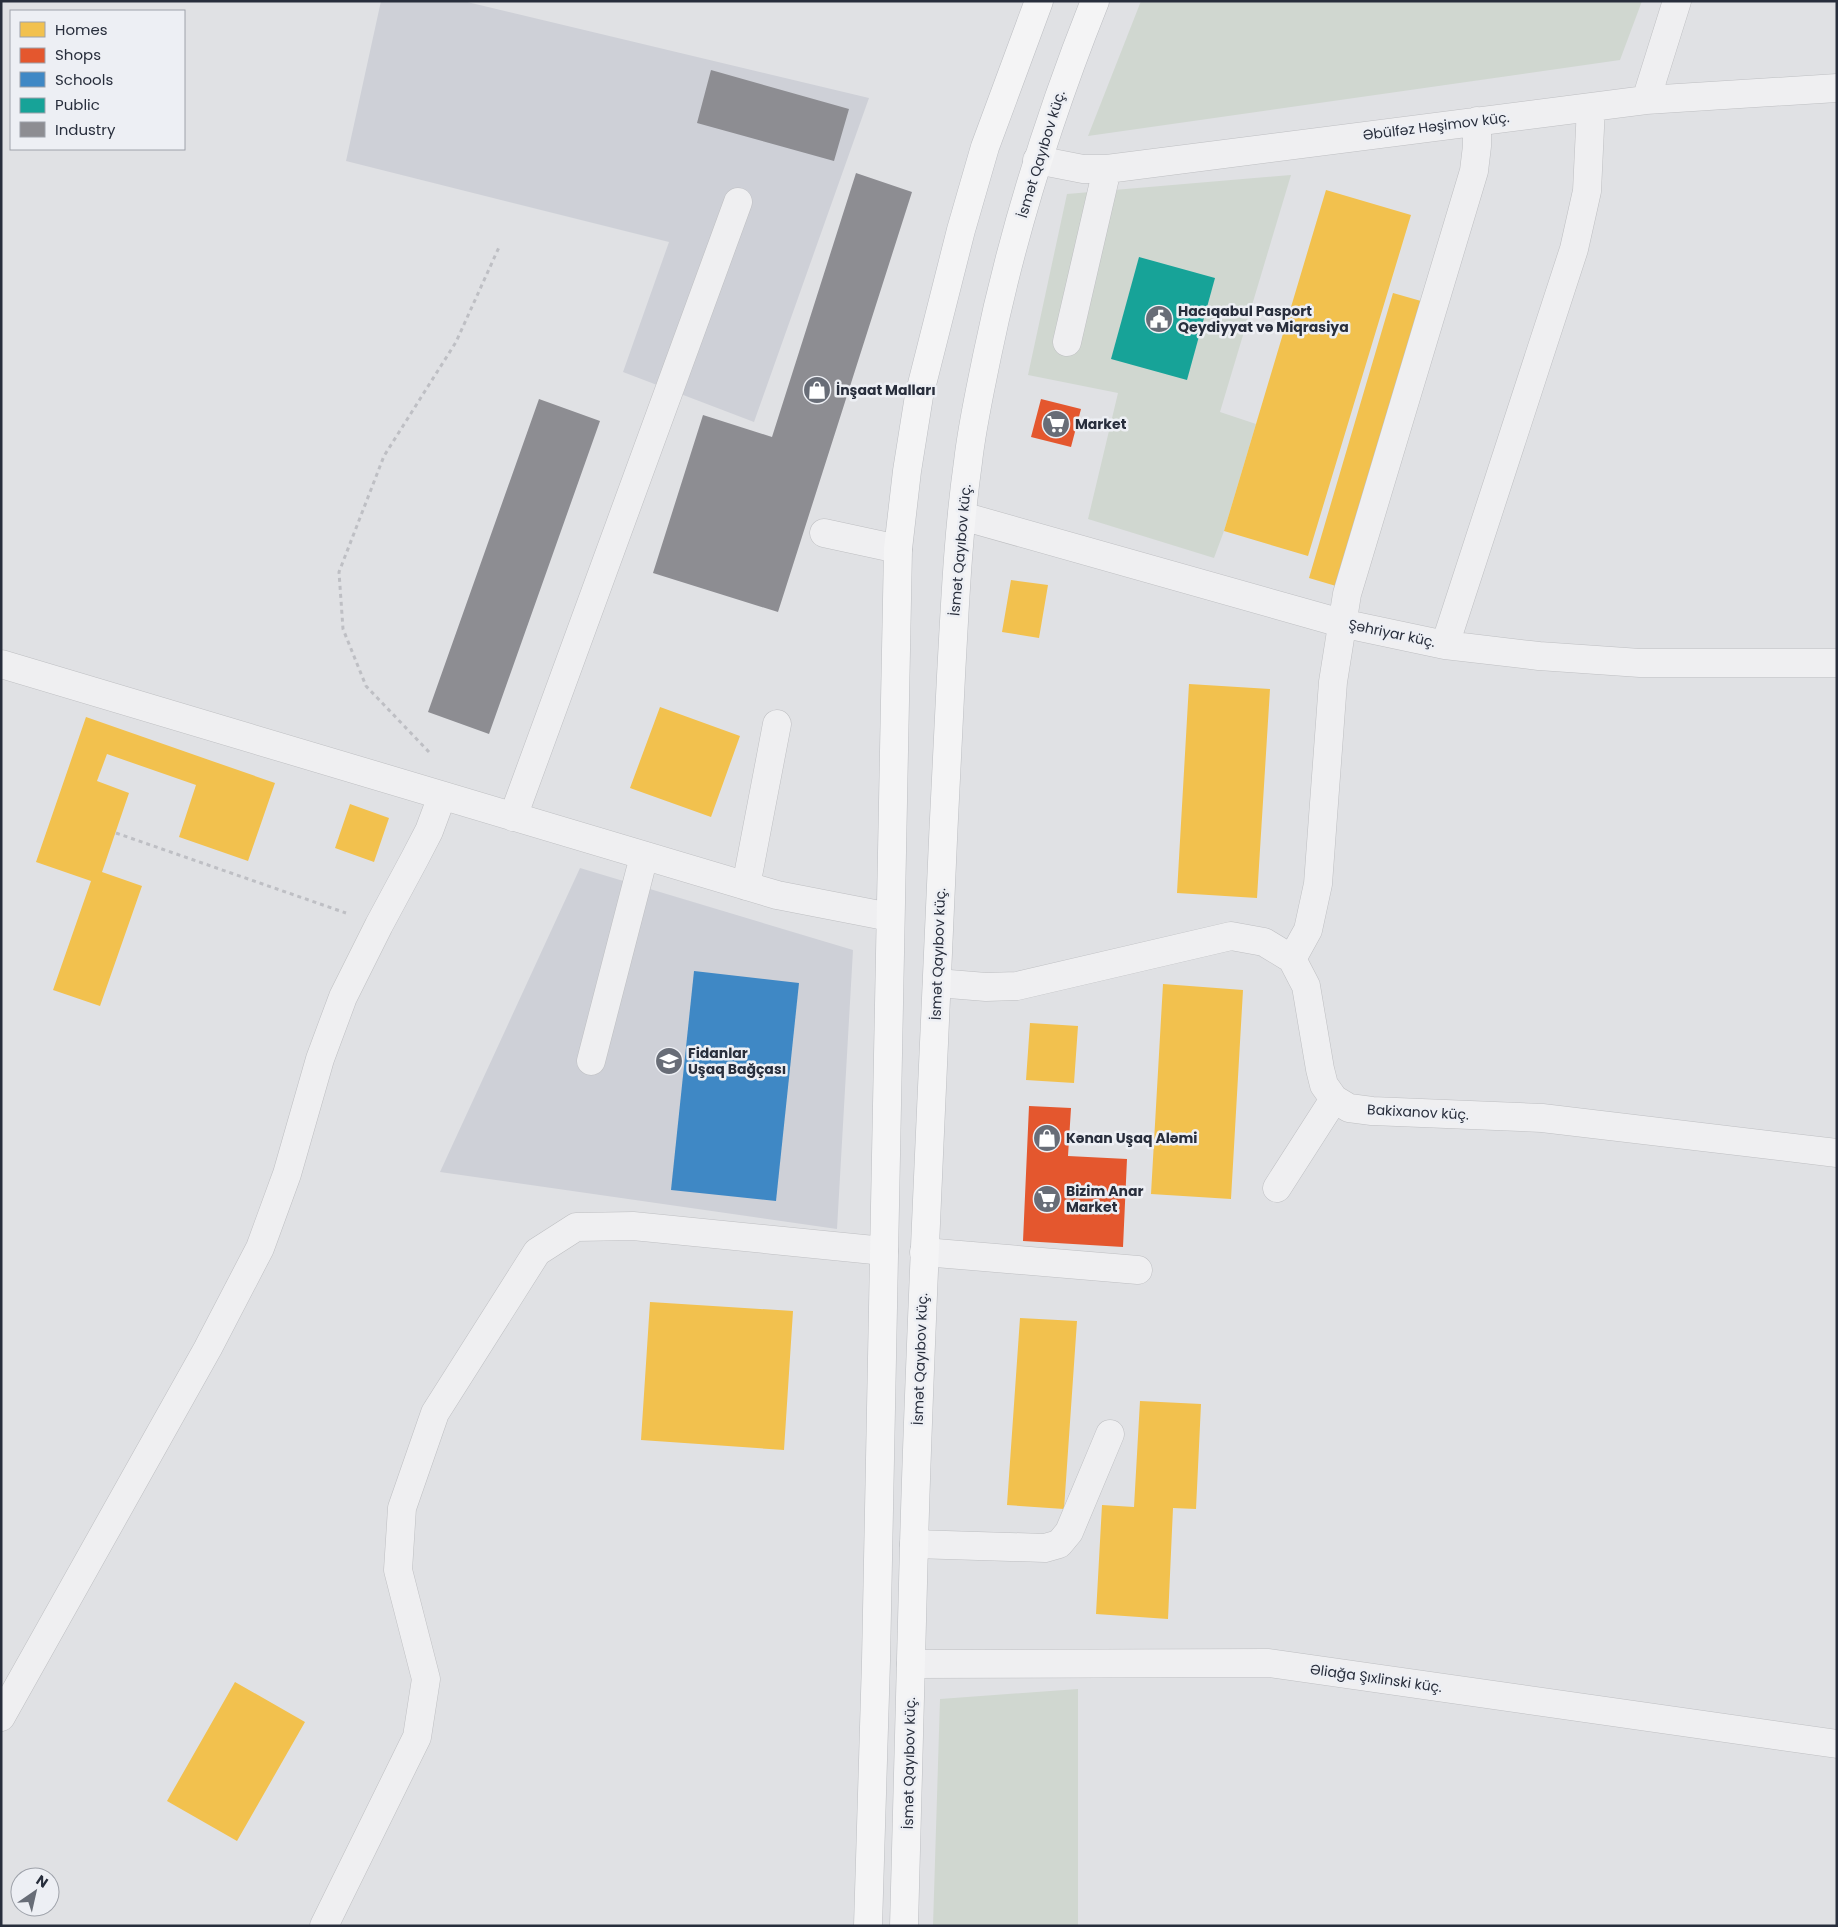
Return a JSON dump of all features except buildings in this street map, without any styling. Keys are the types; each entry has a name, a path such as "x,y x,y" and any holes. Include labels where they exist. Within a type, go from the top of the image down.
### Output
{"main road":[{"path":"868,1926 898,550 907,470 919,396 961,230 985,147 1039,1"},
{"name":"İsmət Qayıbov küç.","path":"904,1926 924,1252 957,566 968,457 994,320 1037,160 1069,66 1095,1"}],"street":[{"path":"1646,100 1677,1"},
{"name":"Əbülfəz Həşimov küç.","path":"1037,160 1083,169 1107,169 1646,100 1837,88"},
{"path":"1445,644 1574,249 1587,191 1591,107"},
{"path":"1292,958 1308,930 1318,884 1333,682 1341,623 1350,585 1474,171 1477,121"},
{"path":"1067,342 1107,169"},
{"path":"513,817 738,202"},
{"name":"Şəhriyar küç.","path":"962,516 1341,623 1445,644 1538,656 1640,663 1837,663"},
{"path":"824,533 898,550"},
{"path":"1,664 746,886 786,897 890,917"},
{"path":"746,886 777,724"},
{"path":"1,1717 203,1356 260,1248 287,1174 320,1059 340,1006 379,925 416,858 429,831 442,796"},
{"path":"590,1061 644,856"},
{"path":"937,983 986,987 1017,986 1231,936 1264,942 1292,958 1306,986 1324,1085 1334,1099 1277,1188"},
{"name":"Bakixanov küç.","path":"1334,1099 1349,1108 1372,1111 1542,1118 1837,1154"},
{"path":"324,1926 417,1737 426,1679 398,1570 402,1508 435,1413 537,1252 576,1228 633,1226 884,1251"},
{"path":"924,1252 1138,1270"},
{"path":"914,1544 1046,1548 1058,1544 1069,1532 1110,1434"},
{"name":"Əliağa Şıxlinski küç.","path":"911,1664 1269,1662 1837,1744"}],"path":[{"path":"442,796 440,771 428,751 366,686 343,629 339,572 384,456 456,342 500,245"},
{"path":"116,833 379,925"}],"shaded area":[{"path":"381,1 463,1 869,98 754,422 623,372 669,242 346,161"},
{"path":"1141,1 1642,1 1620,60 1088,136"},
{"path":"1291,175 1220,412 1256,424 1214,558 1088,519 1118,393 1028,375 1067,194"},
{"name":"Fidanlar Uşaq Bağçası","path":"580,868 853,950 837,1229 440,1172"},
{"path":"1078,1689 1078,1926 933,1926 940,1699"}],"place":[{"name":"Hacıqabul Pasport Qeydiyyat və Miqrasiya","path":"1159,319"},
{"name":"İnşaat Malları","path":"817,390"},
{"name":"Market","path":"1056,424"},
{"name":"Fidanlar Uşaq Bağçası","path":"669,1061"},
{"name":"Kənan Uşaq Aləmi","path":"1047,1138"},
{"name":"Bizim Anar Market","path":"1047,1199"}]}
